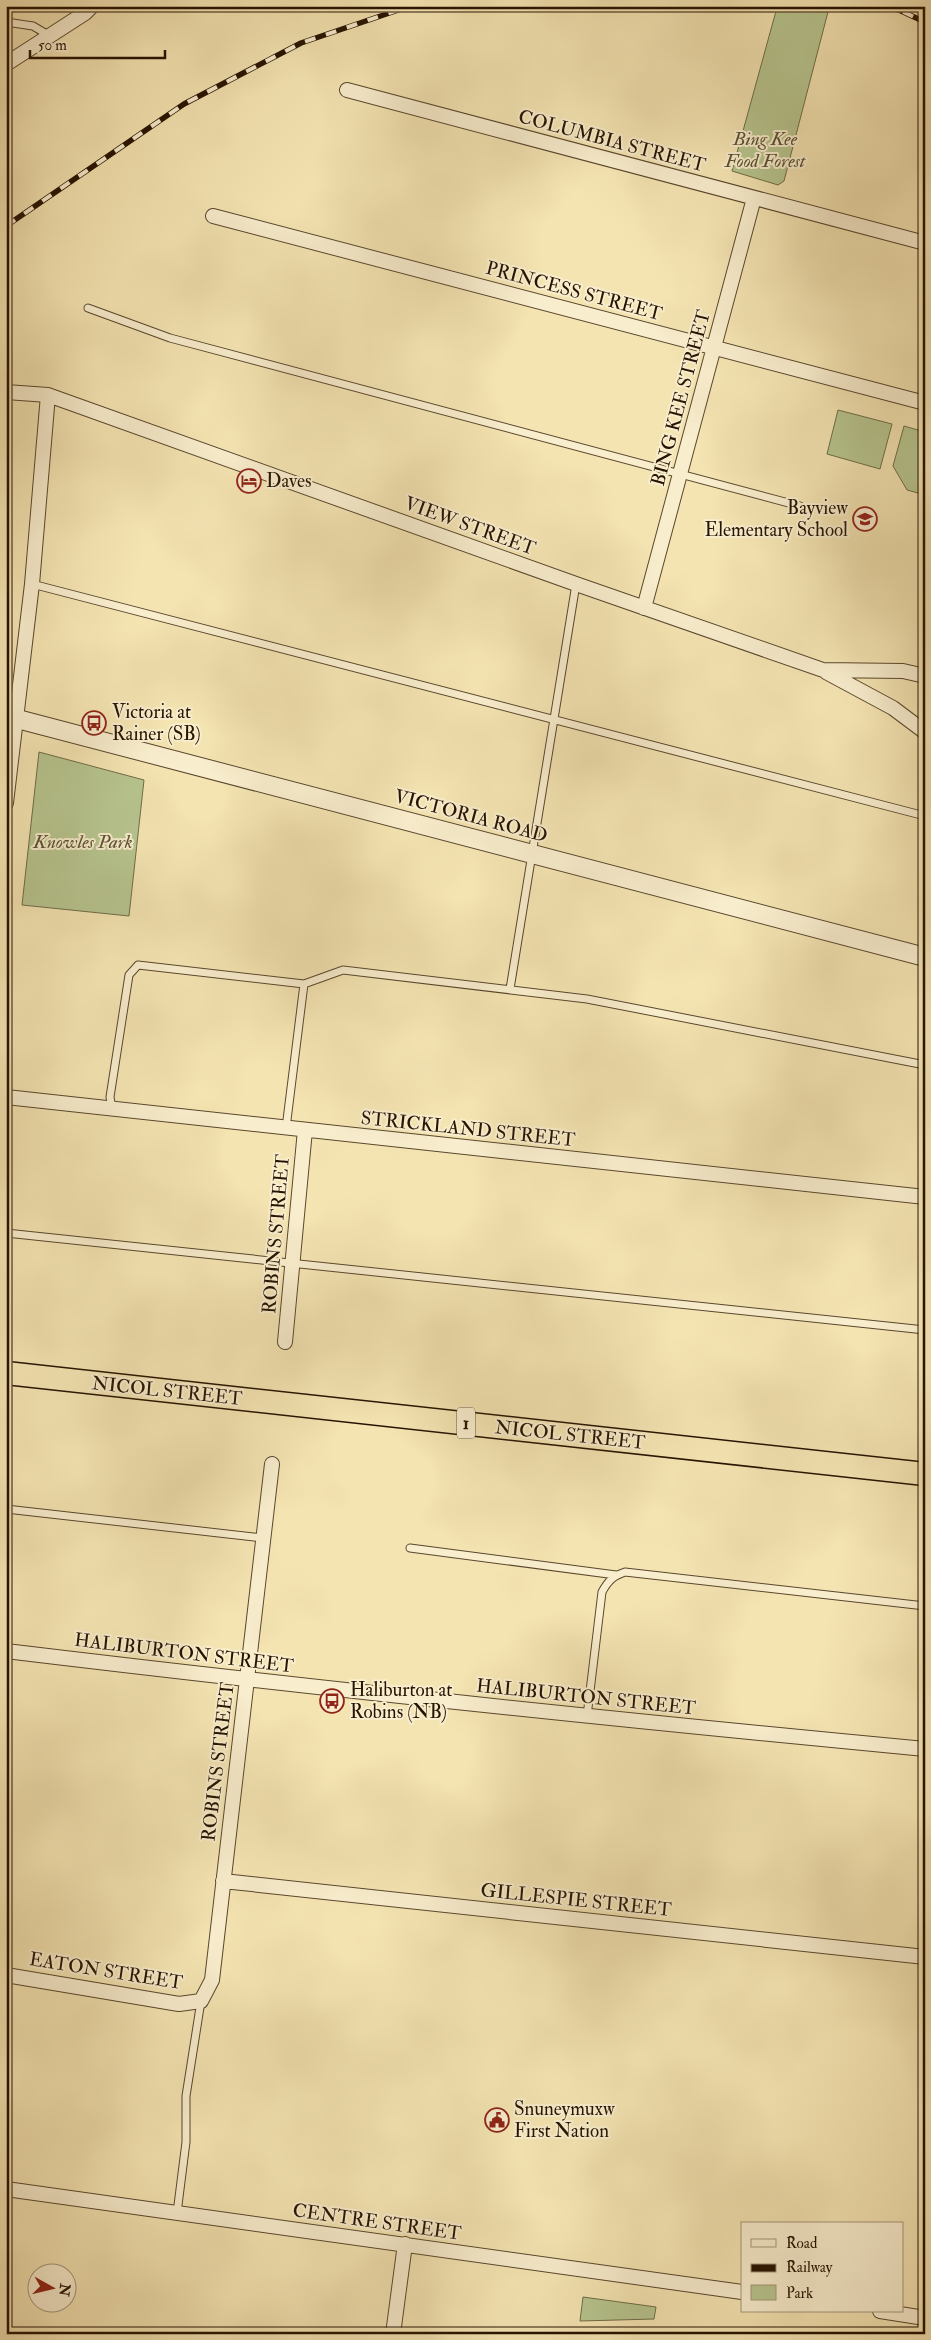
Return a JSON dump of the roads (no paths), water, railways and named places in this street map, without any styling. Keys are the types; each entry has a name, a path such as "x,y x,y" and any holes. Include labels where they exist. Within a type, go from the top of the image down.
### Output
{"highway":[{"name":"NICOL STREET","path":"6,1373 925,1474"}],"street":[{"path":"6,64 50,36 87,9"},
{"name":"COLUMBIA STREET","path":"347,90 925,243"},
{"name":"BING KEE STREET","path":"644,608 754,198"},
{"name":"PRINCESS STREET","path":"213,216 925,403"},
{"name":"VIEW STREET","path":"6,392 48,395 576,584 823,670 903,671 925,676"},
{"path":"6,803 10,717 32,584 48,395"},
{"path":"823,670 893,708 925,732"},
{"name":"VICTORIA ROAD","path":"10,717 925,957"},
{"name":"STRICKLAND STREET","path":"6,1097 925,1197"},
{"name":"ROBINS STREET","path":"285,1342 305,1130"},
{"name":"ROBINS STREET","path":"201,2001 212,1980 272,1464"},
{"name":"HALIBURTON STREET","path":"6,1651 247,1680 925,1749"},
{"name":"GILLESPIE STREET","path":"223,1881 925,1957"},
{"name":"EATON STREET","path":"6,1975 179,2004 201,2001"},
{"name":"CENTRE STREET","path":"6,2189 741,2292"},
{"path":"393,2334 406,2244"},
{"path":"886,2312 925,2318"}],"lane":[{"path":"6,22 33,26 50,36"},
{"path":"88,308 170,338 800,506"},
{"path":"32,584 925,816"},
{"path":"510,989 576,584"},
{"path":"112,1109 110,1097 129,975 138,965 304,984 344,970 510,989 587,999 925,1065"},
{"path":"286,1128 304,984"},
{"path":"6,1233 925,1330"},
{"path":"6,1510 263,1538"},
{"path":"410,1548 616,1575"},
{"path":"587,1716 602,1592 608,1582 616,1575 625,1572 925,1606"},
{"path":"177,2213 186,2142 186,2096 201,2001"}],"railway":[{"path":"6,226 184,104 301,43 410,6"},
{"path":"882,6 899,10 925,22"},
{"path":"6,2330 38,2334"},
{"path":"255,2334 422,2334"}],"place":[{"name":"Daves","path":"249,481"},
{"name":"Bayview Elementary School","path":"865,519"},
{"name":"Victoria at Rainer (SB)","path":"94,723"},
{"name":"Haliburton at Robins (NB)","path":"332,1701"},
{"name":"Snuneymuxw First Nation","path":"497,2120"}],"park label":[{"name":"Bing Kee Food Forest","path":"765,150"},
{"name":"Knowles Park","path":"83,842"}]}
